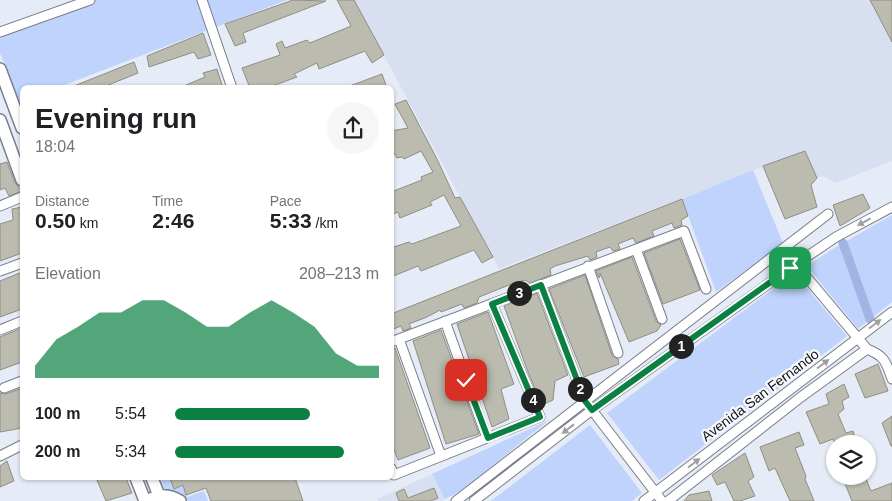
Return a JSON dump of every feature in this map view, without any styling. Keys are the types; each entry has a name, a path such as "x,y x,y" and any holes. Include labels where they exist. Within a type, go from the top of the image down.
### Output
{"main road":[{"path":"0,70 20,123"},
{"path":"0,120 5,147 20,176"},
{"path":"137,480 146,501 170,496 180,501"},
{"path":"153,480 160,498"}],"street":[{"path":"0,32 90,0"},
{"path":"202,0 231,85"},
{"path":"0,206 20,198"},
{"path":"474,501 592,410 796,264 836,237 892,207"},
{"path":"456,501 828,214"},
{"path":"440,456 395,340 684,231 706,289"},
{"path":"636,248 662,318"},
{"path":"783,249 867,349 881,355 892,379"},
{"path":"0,271 20,263"},
{"path":"588,266 618,352"},
{"path":"541,285 585,401 662,501"},
{"path":"394,470 440,456 540,417 492,304"},
{"name":"Avenida San Fernando","path":"644,501 892,312"},
{"path":"445,321 488,438"},
{"path":"0,330 20,322"},
{"path":"668,501 801,397 867,349"},
{"path":"4,388 20,382"},
{"path":"0,456 20,447"}],"shaded area":[{"path":"94,0 287,0 64,85 20,85 20,103 0,53 0,37 39,20"},
{"path":"354,0 892,0 892,161 835,183 823,176 817,178 804,151 499,269"},
{"path":"753,170 783,243 716,292 682,199"},
{"path":"892,215 892,302 858,329 807,266"},
{"path":"794,273 847,336 659,480 607,413"},
{"path":"549,420 461,491 445,499 432,474"},
{"path":"590,425 642,493 632,501 491,501"},
{"path":"432,474 445,499 443,501 378,501 377,499"},
{"path":"171,480 174,489 183,485 187,497 204,491 208,501 187,501 184,498 167,494 160,481"}],"building":[{"path":"293,0 326,1 243,33 246,42 235,46 225,24"},
{"path":"337,0 354,0 384,55 372,63 365,51 319,69 317,63 294,74 297,77 275,85 249,85 242,68 280,55 276,44 282,41 285,48 307,40 310,43 351,26"},
{"path":"870,0 892,0 892,42"},
{"path":"203,33 211,55 198,59 194,52 149,67 147,56"},
{"path":"134,62 138,73 108,85 76,85"},
{"path":"217,69 222,85 186,85 205,77 203,73"},
{"path":"382,74 386,85 352,85"},
{"path":"406,100 455,198 460,197 493,257 482,263 474,250 421,271 418,266 394,276 394,247 409,242 412,244 461,226 444,195 430,202 432,205 400,218 398,212 394,214 394,191 422,180 421,177 433,172 421,151 404,159 402,157 397,158 394,153 394,130 408,128 395,104"},
{"path":"805,151 817,178 811,185 817,207 785,219 763,166"},
{"path":"7,162 20,192 9,196 5,188 0,190 0,164"},
{"path":"863,194 870,208 840,226 833,205"},
{"path":"682,199 688,216 681,220 682,225 674,228 672,223 652,231 654,236 636,243 633,238 618,244 620,249 613,251 610,247 596,252 597,257 590,260 588,256 555,266 550,269 551,275 530,283 525,280 509,285 479,297 477,303 464,308 462,304 441,312 440,310 409,324 411,328 403,331 401,326 394,329 394,313"},
{"path":"20,207 20,254 0,261 0,224 13,220 12,209"},
{"path":"680,239 700,290 663,304 644,253"},
{"path":"632,257 656,321 661,325 657,331 629,342 600,273 599,278 596,271"},
{"path":"20,273 20,310 0,317 0,281"},
{"path":"585,275 612,355 618,359 619,364 584,377 549,289"},
{"path":"537,293 568,375 555,381 553,400 542,405 504,306"},
{"path":"488,312 514,384 501,389 509,419 492,427 457,324"},
{"path":"20,329 20,363 0,370 0,337"},
{"path":"441,330 479,434 446,444 413,341"},
{"path":"394,348 430,448 398,460 394,450"},
{"path":"878,364 888,391 865,398 855,374"},
{"path":"844,384 849,397 842,401 844,409 838,414 846,433 853,431 854,435 826,435 826,442 820,444 806,412 829,404 826,394"},
{"path":"20,389 20,428 0,432 0,393 6,394"},
{"path":"892,416 892,446 891,446 882,423"},
{"path":"799,432 804,445 795,448 814,501 790,501 775,468 769,471 760,447"},
{"path":"745,453 754,477 748,481 755,496 734,501 725,482 717,485 712,475"},
{"path":"7,461 14,481 0,487 0,466"},
{"path":"97,480 127,480 132,493 106,501"},
{"path":"171,480 296,480 303,501 211,501 206,488 186,495 183,485 174,489"},
{"path":"892,483 892,501 852,501 846,485 869,485 871,491"},
{"path":"434,488 438,498 431,501 399,501 396,493 404,489 408,498"},
{"path":"709,491 712,501 684,501 689,495"}],"waterway":[{"path":"846,252 843,243 870,319"}],"route":[{"path":"466,380 488,438 540,417 492,304 541,285 585,401 592,410 790,268"}]}
